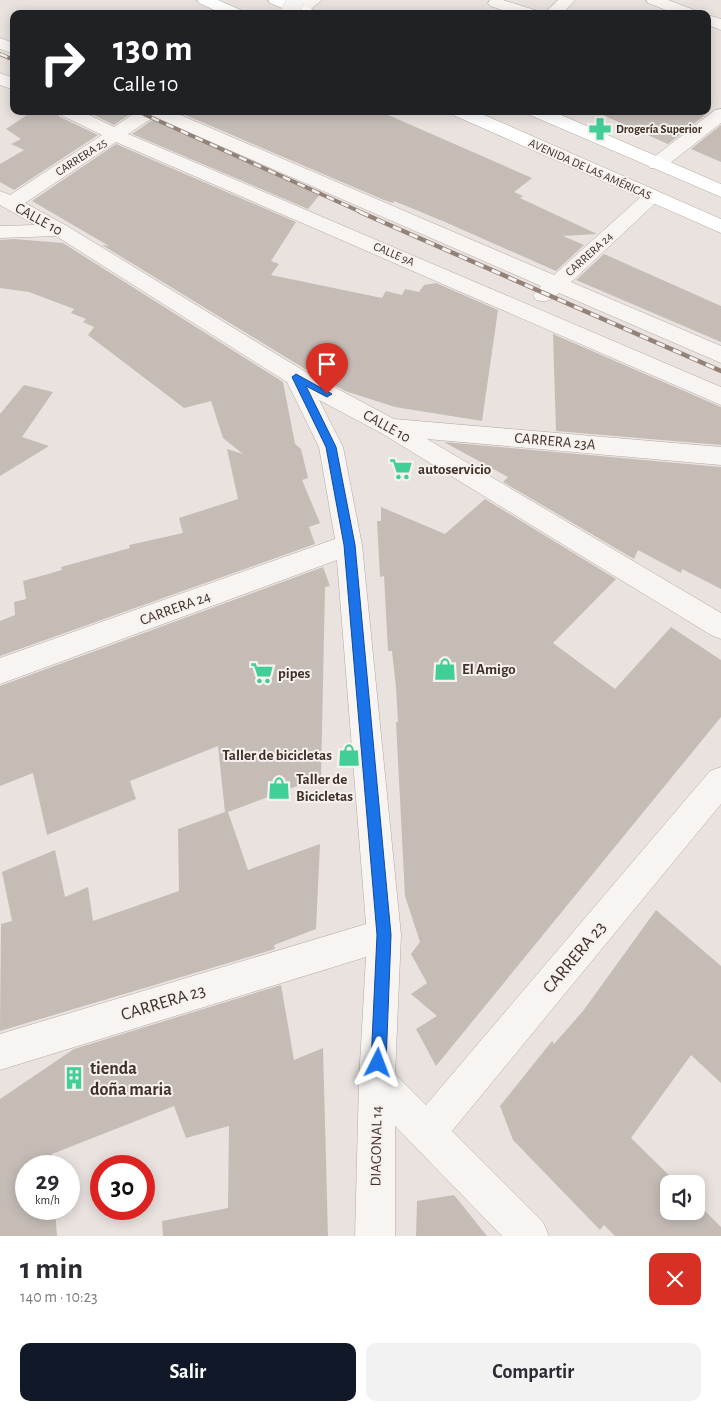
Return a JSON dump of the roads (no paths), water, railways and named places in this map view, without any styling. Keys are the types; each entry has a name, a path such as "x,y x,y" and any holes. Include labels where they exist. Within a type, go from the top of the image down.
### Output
{"main road":[{"path":"205,0 228,10"},
{"name":"AVENIDA DE LAS AMÉRICAS","path":"468,115 721,227"},
{"path":"545,115 721,191"}],"street":[{"path":"292,7 314,0"},
{"path":"556,10 567,0"},
{"path":"654,0 677,4"},
{"path":"496,3 519,10"},
{"path":"657,164 721,114"},
{"name":"CALLE 9A","path":"75,115 115,135 526,311 721,397"},
{"name":"CARRERA 25","path":"6,200 145,115"},
{"path":"164,115 721,355"},
{"name":"CARRERA 24","path":"526,311 652,197"},
{"name":"CALLE 10","path":"6,200 60,230 296,377 389,427 721,627"},
{"path":"0,232 60,230"},
{"name":"DIAGONAL 14","path":"296,377 331,447 349,545 384,935 377,1081 375,1236"},
{"name":"CARRERA 23A","path":"389,427 721,456"},
{"name":"CARRERA 24","path":"0,672 349,545"},
{"name":"CARRERA 23","path":"426,1132 721,781"},
{"name":"CARRERA 23","path":"0,1052 384,935"},
{"path":"377,1081 529,1236"}],"railway":[{"path":"0,54 10,58"},
{"path":"146,115 363,213"},
{"path":"360,212 721,371"}],"place":[{"name":"Drogería Superior","path":"600,129"},
{"name":"autoservicio","path":"401,469"},
{"name":"El Amigo","path":"445,669"},
{"name":"pipes","path":"262,673"},
{"name":"Taller de bicicletas","path":"349,755"},
{"name":"Taller de Bicicletas","path":"279,788"},
{"name":"tienda doña maria","path":"74,1078"}]}
